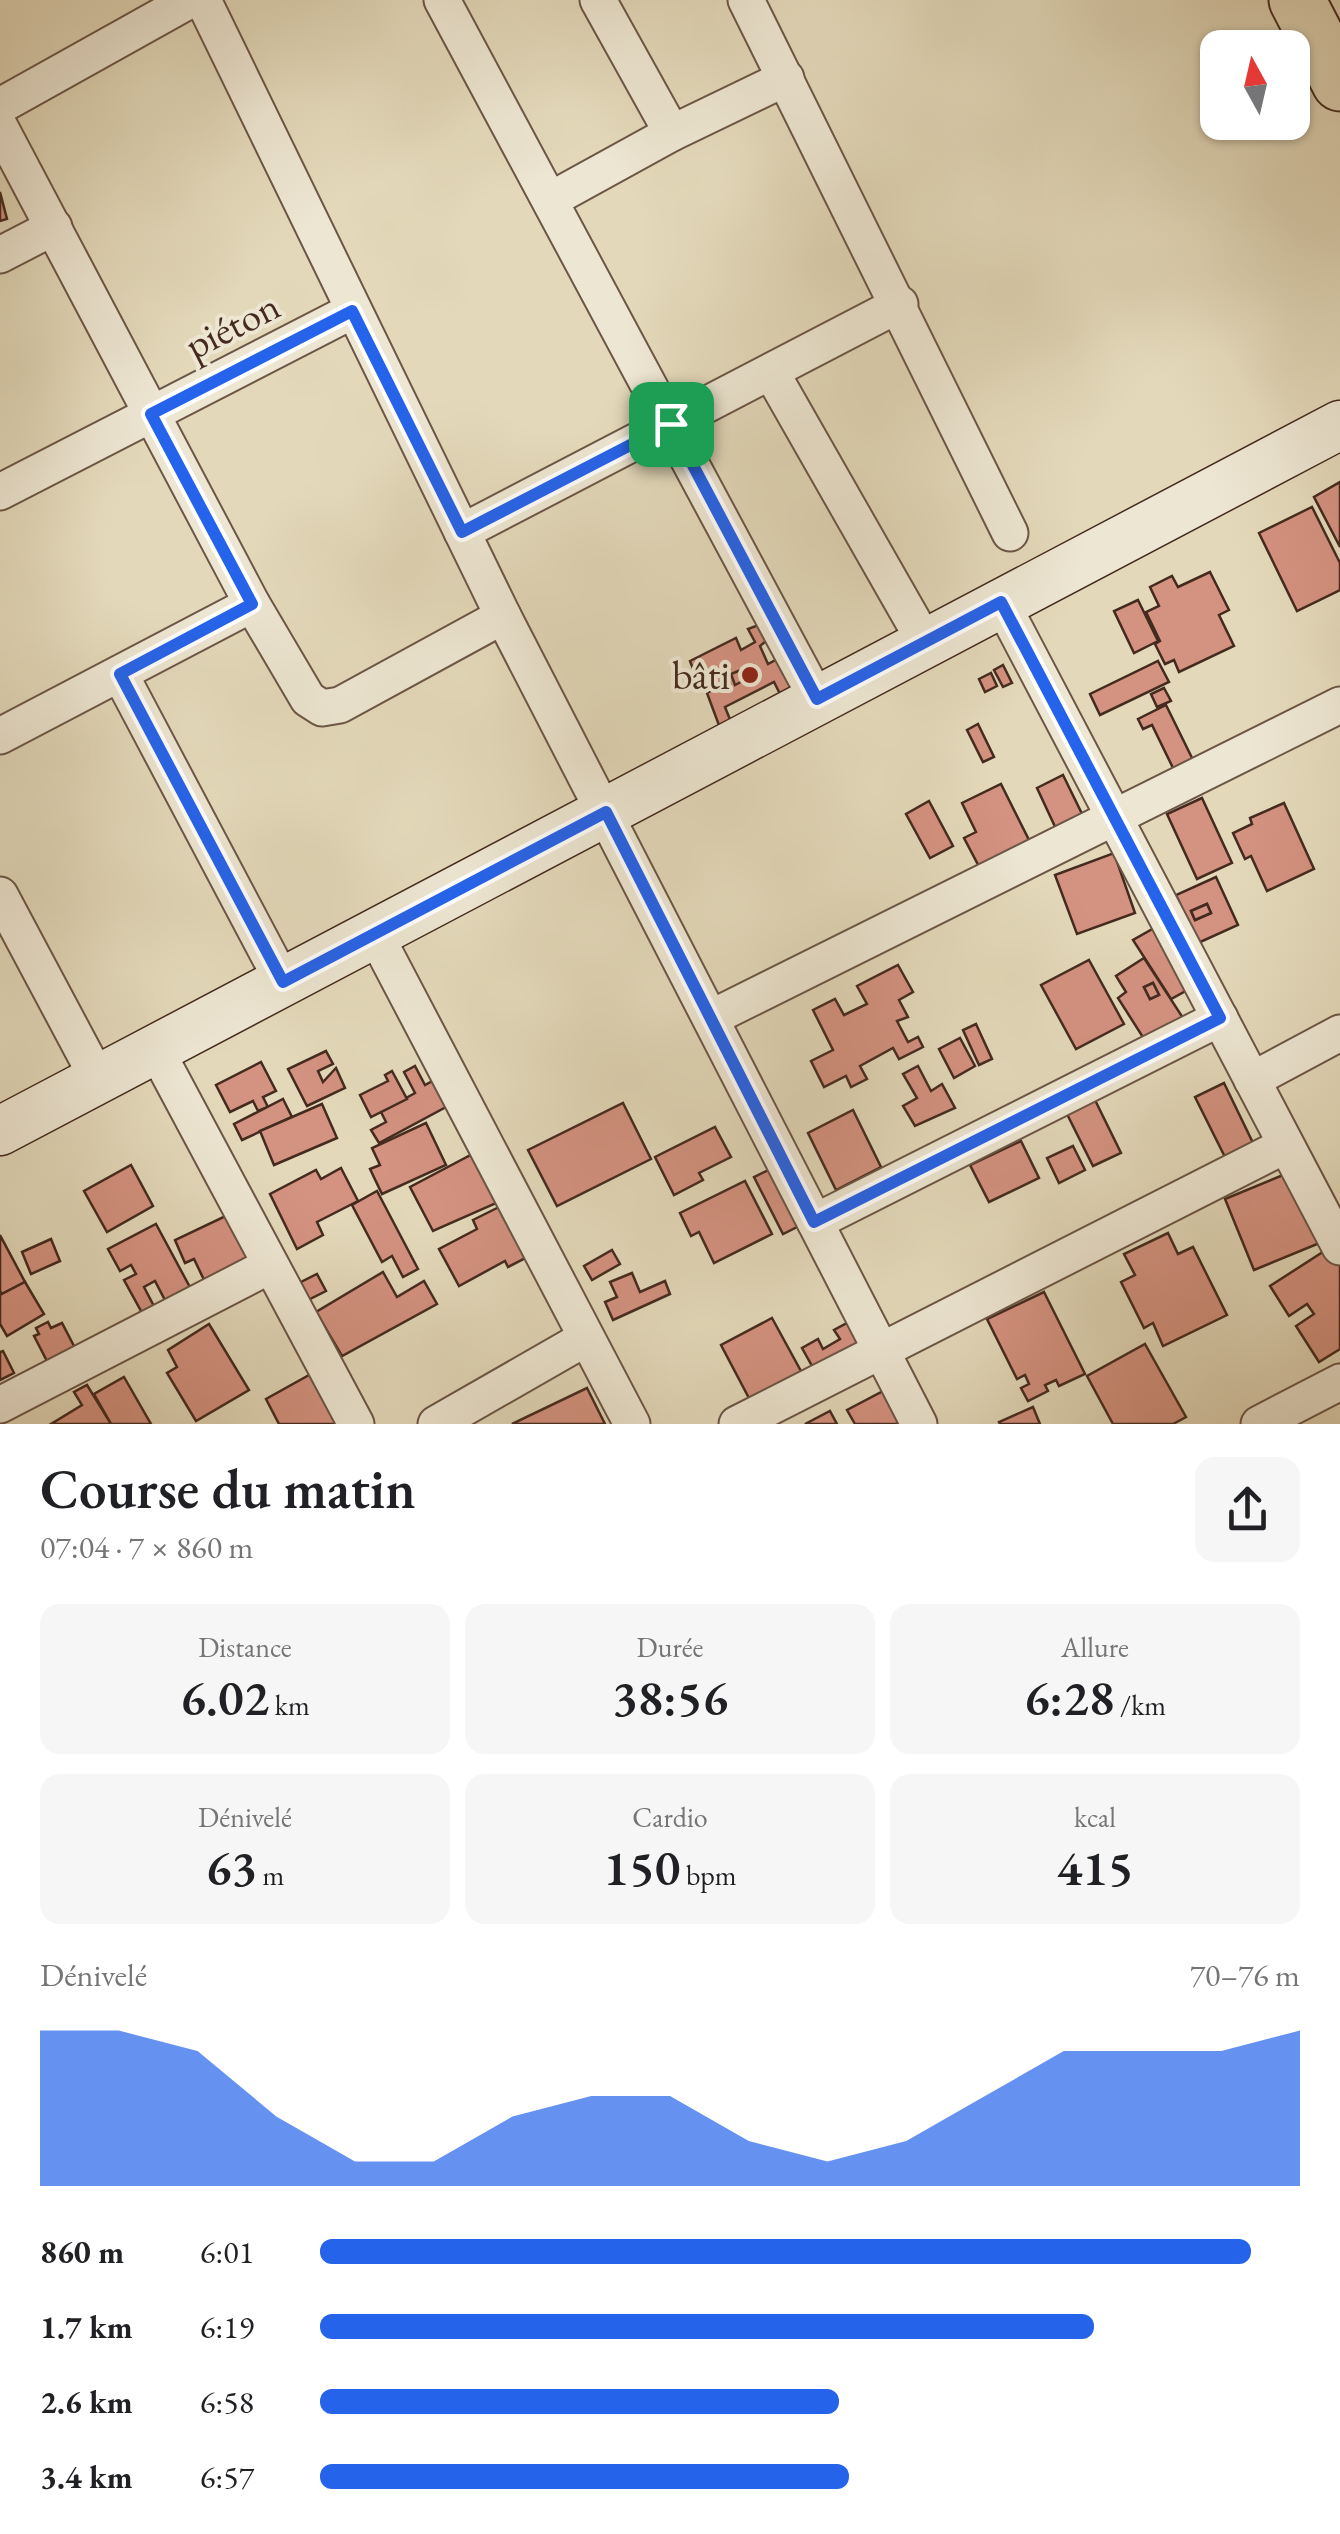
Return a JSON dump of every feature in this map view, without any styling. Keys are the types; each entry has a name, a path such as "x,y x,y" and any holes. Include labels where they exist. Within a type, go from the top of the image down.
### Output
{"highway":[{"path":"1298,0 1340,81"}],"main road":[{"path":"0,1131 1340,425"}],"street":[{"path":"0,106 190,0"},
{"path":"204,0 503,616 919,1424"},
{"path":"442,0 817,699"},
{"path":"598,0 672,132"},
{"path":"746,0 1010,532"},
{"path":"552,199 672,132 786,78"},
{"path":"0,126 252,604 308,699 322,708 340,705 503,616"},
{"path":"0,255 54,227"},
{"path":"462,532 900,304"},
{"name":"piéton","path":"0,492 352,311"},
{"path":"772,372 925,642"},
{"path":"1001,602 1340,1247"},
{"path":"0,736 252,604"},
{"path":"120,674 283,982"},
{"path":"711,1018 1116,820 1340,705"},
{"path":"0,896 98,1079"},
{"path":"374,934 632,1424"},
{"path":"814,1222 1220,1018"},
{"path":"1252,1080 1340,1033"},
{"path":"156,1050 356,1424"},
{"path":"738,1424 1286,1145"},
{"path":"0,1405 269,1266"},
{"path":"436,1424 586,1338"},
{"path":"1260,1424 1340,1382"}],"building":[{"path":"0,192 7,219 0,221"},
{"path":"1340,482 1340,547 1314,497"},
{"path":"1312,507 1340,563 1340,590 1297,611 1259,533"},
{"path":"1210,572 1229,610 1219,615 1234,646 1179,672 1174,660 1165,664 1155,644 1160,641 1146,612 1159,606 1150,587 1172,576 1178,587"},
{"path":"1138,600 1158,641 1134,653 1114,611"},
{"name":"bâti","path":"764,623 772,636 760,646 768,664 781,657 795,690 782,698 774,682 725,707 731,722 720,728 707,693 717,688 709,670 697,679 690,661 736,638 741,650 755,642 748,629"},
{"path":"1158,661 1169,682 1100,715 1090,694"},
{"path":"753,665 756,674 735,685 731,674"},
{"path":"1003,665 1012,683 1003,687 994,670"},
{"path":"991,673 997,686 985,692 979,679"},
{"path":"1164,688 1171,701 1157,707 1151,694"},
{"path":"1166,705 1193,760 1174,770 1152,725 1143,729 1138,719"},
{"path":"978,724 994,757 983,762 967,730"},
{"path":"1063,775 1085,820 1058,833 1037,788"},
{"path":"1001,784 1034,850 983,874 964,838 976,832 962,803"},
{"path":"1202,798 1232,863 1197,879 1167,814"},
{"path":"929,801 953,846 930,858 906,814"},
{"path":"1284,803 1314,869 1267,891 1251,856 1245,859 1233,833 1252,824 1250,818"},
{"path":"1114,853 1135,913 1077,934 1055,875"},
{"path":"1216,877 1238,925 1198,943 1176,895","holes":["1207,904 1211,913 1195,920 1191,911"]},
{"path":"1207,904 1211,913 1195,920 1191,911"},
{"path":"1156,927 1191,988 1171,999 1133,940"},
{"path":"1144,958 1183,1018 1146,1042 1118,998 1126,992 1116,976","holes":["1153,983 1159,995 1150,999 1144,987"]},
{"path":"1089,960 1124,1024 1076,1049 1041,985"},
{"path":"898,965 913,992 899,1000 908,1017 897,1021 908,1042 918,1037 923,1047 899,1059 893,1048 860,1066 867,1079 851,1087 846,1076 824,1087 811,1061 833,1050 813,1010 835,999 844,1015 867,1004 857,986"},
{"path":"1153,983 1159,995 1150,999 1144,987"},
{"path":"976,1024 992,1059 979,1065 963,1030"},
{"path":"960,1038 975,1066 954,1078 939,1049"},
{"path":"326,1051 333,1064 318,1071 323,1082 336,1068 345,1088 307,1106 288,1069"},
{"path":"261,1062 276,1091 263,1097 268,1107 258,1111 253,1101 230,1112 216,1085"},
{"path":"415,1066 425,1085 445,1074 459,1100 379,1143 371,1130 386,1122 381,1112 415,1093 404,1072"},
{"path":"918,1066 931,1091 942,1084 955,1108 915,1126 903,1106 917,1098 903,1074"},
{"path":"392,1071 407,1099 371,1117 360,1095 388,1081 385,1075"},
{"path":"1224,1083 1254,1145 1226,1159 1195,1097"},
{"path":"283,1099 292,1117 242,1140 234,1124"},
{"path":"1095,1100 1121,1153 1093,1166 1067,1114"},
{"path":"623,1103 651,1159 557,1206 528,1150"},
{"path":"322,1104 337,1138 274,1165 260,1131"},
{"path":"853,1110 881,1167 836,1190 808,1133"},
{"path":"426,1123 446,1165 382,1194 370,1169 380,1165 372,1148"},
{"path":"715,1127 731,1157 699,1173 703,1180 674,1195 655,1157"},
{"path":"1021,1141 1039,1178 989,1202 970,1165"},
{"path":"1073,1146 1085,1170 1059,1183 1047,1158"},
{"path":"484,1148 510,1197 433,1231 410,1187"},
{"path":"131,1165 153,1206 107,1232 84,1191"},
{"path":"779,1165 807,1222 783,1234 754,1177"},
{"path":"341,1168 358,1201 317,1222 323,1235 297,1249 270,1194 316,1170 321,1179"},
{"path":"1293,1171 1322,1242 1254,1270 1225,1199"},
{"path":"745,1181 772,1234 714,1263 699,1232 691,1236 680,1213"},
{"path":"377,1191 418,1269 403,1277 392,1256 382,1262 352,1205"},
{"path":"503,1205 535,1253 508,1267 505,1261 459,1286 439,1249 477,1229 473,1220"},
{"path":"232,1213 254,1262 206,1284 194,1259 185,1263 175,1240"},
{"path":"156,1224 192,1291 167,1304 155,1281 144,1287 158,1314 146,1320 124,1280 136,1274 131,1265 120,1271 108,1249"},
{"path":"1168,1233 1178,1254 1193,1247 1227,1315 1163,1346 1153,1323 1144,1328 1121,1282 1135,1275 1124,1254"},
{"path":"0,1235 25,1282 2,1294 0,1291"},
{"path":"51,1239 60,1261 31,1274 22,1252"},
{"path":"1329,1248 1340,1265 1340,1349 1319,1362 1296,1326 1314,1314 1307,1304 1289,1316 1270,1286"},
{"path":"612,1250 620,1264 592,1280 584,1266"},
{"path":"383,1272 397,1297 424,1281 437,1304 342,1356 316,1312"},
{"path":"632,1273 640,1292 665,1281 670,1294 613,1320 605,1302 617,1297 610,1282"},
{"path":"317,1274 326,1291 302,1303 293,1286"},
{"path":"25,1282 44,1314 7,1336 0,1324 0,1295"},
{"path":"1044,1292 1085,1374 1059,1386 1056,1380 1045,1385 1048,1391 1028,1401 1021,1388 1029,1384 1025,1375 1017,1379 987,1319"},
{"path":"873,1309 889,1345 821,1382 802,1348 818,1339 823,1349 840,1339 834,1330"},
{"path":"772,1318 802,1373 750,1400 721,1345"},
{"path":"48,1322 51,1328 62,1323 75,1348 48,1363 34,1336 39,1334 36,1328"},
{"path":"209,1324 249,1390 196,1421 167,1373 177,1367 168,1350"},
{"path":"1145,1344 1186,1417 1173,1424 1113,1424 1087,1376"},
{"path":"3,1351 14,1373 0,1380 0,1352"},
{"path":"311,1374 338,1424 279,1424 266,1399"},
{"path":"124,1377 151,1424 111,1424 94,1394"},
{"path":"87,1385 111,1424 51,1424 82,1405 74,1392"},
{"path":"587,1388 605,1424 512,1424"},
{"path":"889,1388 908,1424 855,1424 847,1410"},
{"path":"1033,1407 1040,1424 999,1422"},
{"path":"830,1411 837,1424 805,1424"}],"place":[{"name":"bâti","path":"750,675"}],"route":[{"path":"352,311 462,532 671,424 817,699 1001,602 1220,1018 814,1222 606,812 283,982 120,674 252,604 151,414 352,311"}]}
